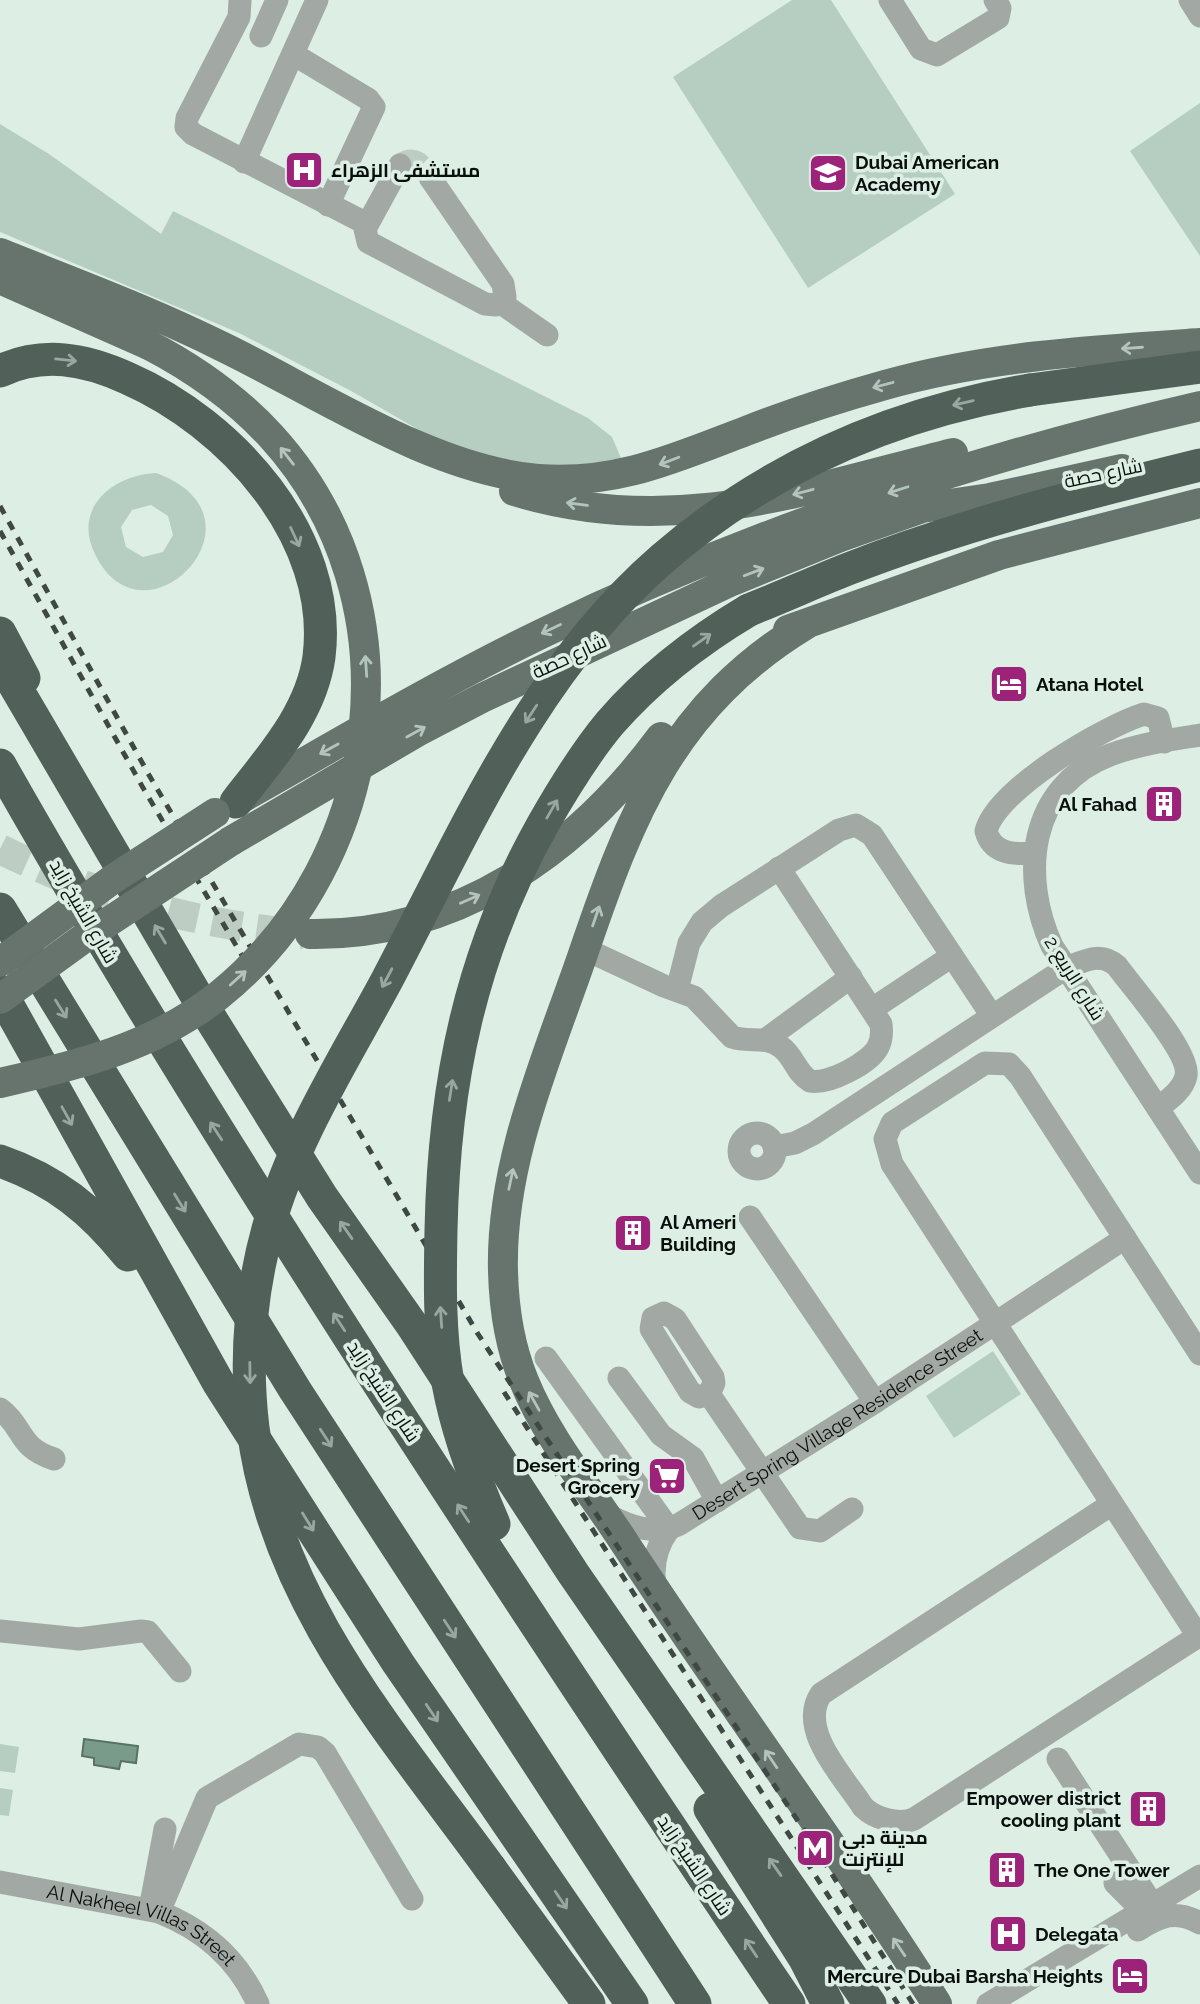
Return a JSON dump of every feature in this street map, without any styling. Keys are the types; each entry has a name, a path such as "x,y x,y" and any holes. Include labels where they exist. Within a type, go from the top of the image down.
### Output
{"highway":[{"path":"0,371 30,360 74,360 114,372 163,396 207,427 247,464 265,485 293,532 312,584 318,611 319,657 309,694 296,720 225,807"},
{"path":"589,2004 332,1647 306,1599 276,1527 259,1462 249,1363 259,1263 277,1198 313,1119 506,755 550,685 601,620 629,590 691,535 795,467 845,443 909,418 962,403 1030,390 1200,367"},
{"path":"682,1846 669,1808 647,1764 494,1524 457,1420 445,1360 440,1312 443,1151 457,1049 484,951 524,858 588,752 626,706 689,649 749,610 848,569 1098,490 1200,465"},
{"path":"0,633 51,730 78,794"},
{"path":"0,660 196,995 322,1197 412,1325 573,1573 870,2004"},
{"name":"شارع الشيخ زايد","path":"0,765 79,905 205,1114 601,1727 789,2004"},
{"path":"0,909 295,1391 695,2004"},
{"path":"0,991 188,1332 370,1621 632,2004"},
{"path":"0,1161 31,1172 84,1206 107,1228 188,1332"},
{"path":"573,1573 620,1664 805,1959 828,2004"}],"main road":[{"path":"0,253 167,320 454,461 496,473 539,479 604,477 646,469 827,402 946,370 1058,353 1200,343"},
{"path":"0,279 149,345 203,376 251,415 292,462 326,515 349,573 363,634 368,696 361,758 345,819 320,877 284,930 241,977 190,1015 134,1046 75,1067 0,1083"},
{"name":"شارع حصة","path":"0,962 113,879 225,807 497,656 663,579 898,489 1108,427 1200,406"},
{"path":"405,439 448,467 520,493 602,508 689,511 775,499 1029,435 1081,427 1108,427"},
{"name":"شارع حصة","path":"0,999 83,938 230,841 417,732 482,698 732,581 841,537 922,509 990,498 1200,451"},
{"path":"310,934 354,934 408,923 467,901 521,873 570,837 615,796 696,692 722,668 758,644 965,566 1128,520 1200,503"},
{"path":"807,624 732,678 687,729 634,821 605,888 518,1147 503,1231 503,1274 509,1332 526,1384 656,1591 938,2002"}],"street":[{"path":"244,0 251,10 192,134 367,224"},
{"path":"268,0 258,34 277,0"},
{"path":"239,159 307,0"},
{"path":"239,159 293,54 317,0"},
{"path":"890,0 921,49 937,55 998,18 1000,8 995,0"},
{"path":"1189,0 1200,16"},
{"path":"293,54 368,99 374,107 328,205"},
{"path":"400,164 367,224 365,236 374,246 485,304 501,303 547,335"},
{"path":"431,179 503,284 505,297 501,303"},
{"path":"1128,520 1200,513"},
{"path":"1033,853 1006,853 995,847 986,831 994,814 1031,780 1093,738 1144,714 1158,718 1164,741"},
{"name":"شارع الربيع 2","path":"1200,734 1108,755 1081,772 1058,794 1042,822 1033,853 1032,877 1039,913 1052,946 1200,1173"},
{"path":"677,990 690,943 702,922 847,825 865,828 992,1016"},
{"path":"585,949 701,1002 732,1037 765,1040 781,1046 804,1077 825,1082 869,1058 878,1046 881,1024 779,868"},
{"path":"872,1009 952,956"},
{"path":"774,1147 795,1143 813,1133 1066,968 1096,957 1111,961 1183,1057 1186,1075 1183,1084 1158,1108"},
{"path":"765,1040 851,977"},
{"name":"Desert Spring Village Residence Street","path":"1199,1636 887,1156 885,1139 892,1123 985,1063 1009,1065 1020,1076 1200,1354"},
{"path":"750,1217 876,1402"},
{"name":"Desert Spring Village Residence Street","path":"656,1591 654,1563 659,1545 674,1527 876,1402 1125,1238"},
{"path":"546,1358 674,1527"},
{"path":"619,1378 661,1436 693,1458 717,1501"},
{"path":"709,1394 796,1523 806,1531 820,1531 852,1508"},
{"path":"0,1409 28,1446 54,1459"},
{"path":"1112,1504 828,1688 816,1703 812,1721 826,1751 868,1811 907,1822 1199,1636"},
{"name":"Desert Spring Village Residence Street","path":"606,1514 645,1529 674,1527"},
{"path":"0,1632 79,1639 148,1632 180,1671"},
{"path":"154,1911 207,1798 299,1744 318,1747 325,1753 412,1899"},
{"path":"1058,1759 1141,1911"},
{"path":"154,1911 165,1829"},
{"path":"988,2004 1199,1878"},
{"name":"Al Nakheel Villas Street","path":"0,1882 154,1911 191,1926 218,1947 241,1973 258,2004"},
{"path":"1114,1891 1141,1911"},
{"path":"1019,2004 1160,1917 1180,1914 1200,1922"}],"shaded area":[{"path":"792,0 831,0 955,194 808,288 673,77"},
{"path":"1200,103 1200,256 1130,151"},
{"path":"0,124 49,154 161,234 173,211 588,418 612,437 623,463 525,467 431,437 353,392 239,333 0,232"},
{"path":"156,473 190,493 205,518 203,545 189,568 168,584 142,590 116,581 95,554 89,537 89,522 101,497 112,487 140,475","holes":["151,505 168,516 173,535 163,552 143,557 126,547 121,527 132,510"]},
{"path":"993,1351 1021,1394 954,1438 926,1396"},
{"path":"84,1739 138,1746 136,1763 121,1761 119,1769 94,1765 94,1758 82,1756"},
{"path":"0,1744 19,1747 15,1773 0,1771"},
{"path":"0,1788 13,1790 9,1816 0,1815"}],"tunnel":[{"path":"400,165 415,162 431,179"},
{"path":"0,849 73,881 148,906 225,924 304,934"}],"railway":[{"path":"0,506 149,775 478,1334 815,1847 913,2004"},
{"path":"0,531 142,786 250,969"},
{"path":"504,1392 898,2004"}],"place":[{"name":"مستشفى الزهراء","path":"304,170"},
{"name":"Dubai American Academy","path":"828,173"},
{"name":"Atana Hotel","path":"1009,684"},
{"name":"Al Fahad","path":"1164,804"},
{"name":"Al Ameri Building","path":"633,1233"},
{"name":"Desert Spring Grocery","path":"667,1476"},
{"name":"Empower district cooling plant","path":"1148,1809"},
{"name":"مدينة دبي للإنترنت","path":"815,1848"},
{"name":"The One Tower","path":"1007,1870"},
{"name":"Delegata","path":"1008,1934"},
{"name":"Mercure Dubai Barsha Heights","path":"1130,1976"}]}
